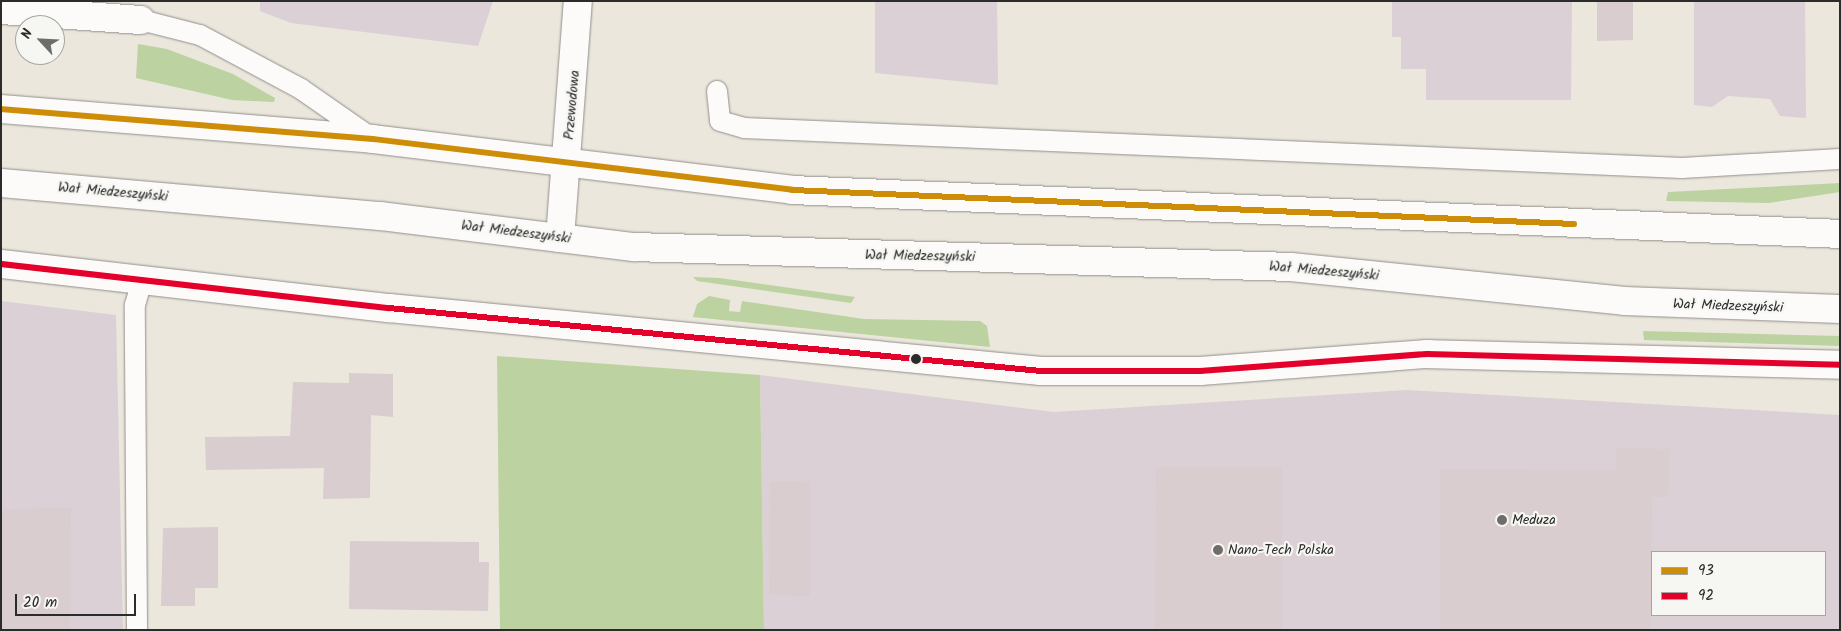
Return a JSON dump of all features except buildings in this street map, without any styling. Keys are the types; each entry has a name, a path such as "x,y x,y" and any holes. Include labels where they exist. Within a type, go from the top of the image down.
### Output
{"main road":[{"name":"Przewodowa","path":"560,238 578,1"},
{"path":"1,10 140,20"},
{"path":"1,109 373,139 740,186 926,198 1840,234"},
{"name":"Wał Miedzeszyński","path":"1,183 371,215 560,238 701,250 1292,267 1624,301 1840,309"},
{"path":"1,264 142,281 1041,371 1200,371 1427,354 1840,365"}],"lane":[{"path":"140,20 200,35 301,89 373,139"},
{"path":"717,91 720,120 744,128 1682,168 1840,158"},
{"path":"137,630 135,305 142,281"}],"shaded area":[{"path":"260,1 493,1 478,46 291,23 260,11"},
{"path":"875,1 997,1 998,85 875,73"},
{"path":"1392,1 1572,1 1571,100 1426,100 1426,69 1401,69 1401,37 1392,37"},
{"path":"1694,1 1805,1 1806,118 1780,116 1770,99 1728,96 1712,107 1694,105"},
{"path":"1,301 116,315 123,630 1,630"},
{"path":"760,375 1054,412 1407,390 1840,415 1840,630 764,630"}],"green space":[{"path":"138,44 167,49 233,74 275,98 274,102 232,100 136,78"},
{"path":"1840,183 1840,192 1769,203 1666,201 1668,192"},
{"path":"693,277 720,278 855,297 851,303 697,281"},
{"path":"709,296 730,300 729,311 740,312 742,301 864,319 980,321 987,326 990,347 693,317 697,304"},
{"path":"1643,331 1840,336 1840,346 1644,340"},
{"path":"497,356 760,375 764,630 500,630"}],"transit line":[{"name":"93","path":"1,109 373,139 792,190 1574,224"},
{"name":"92","path":"1,264 389,308 1041,371 1200,371 1427,354 1840,365"}],"place":[{"name":"Meduza","path":"1502,520"},
{"name":"Nano-Tech Polska","path":"1218,550"}]}
